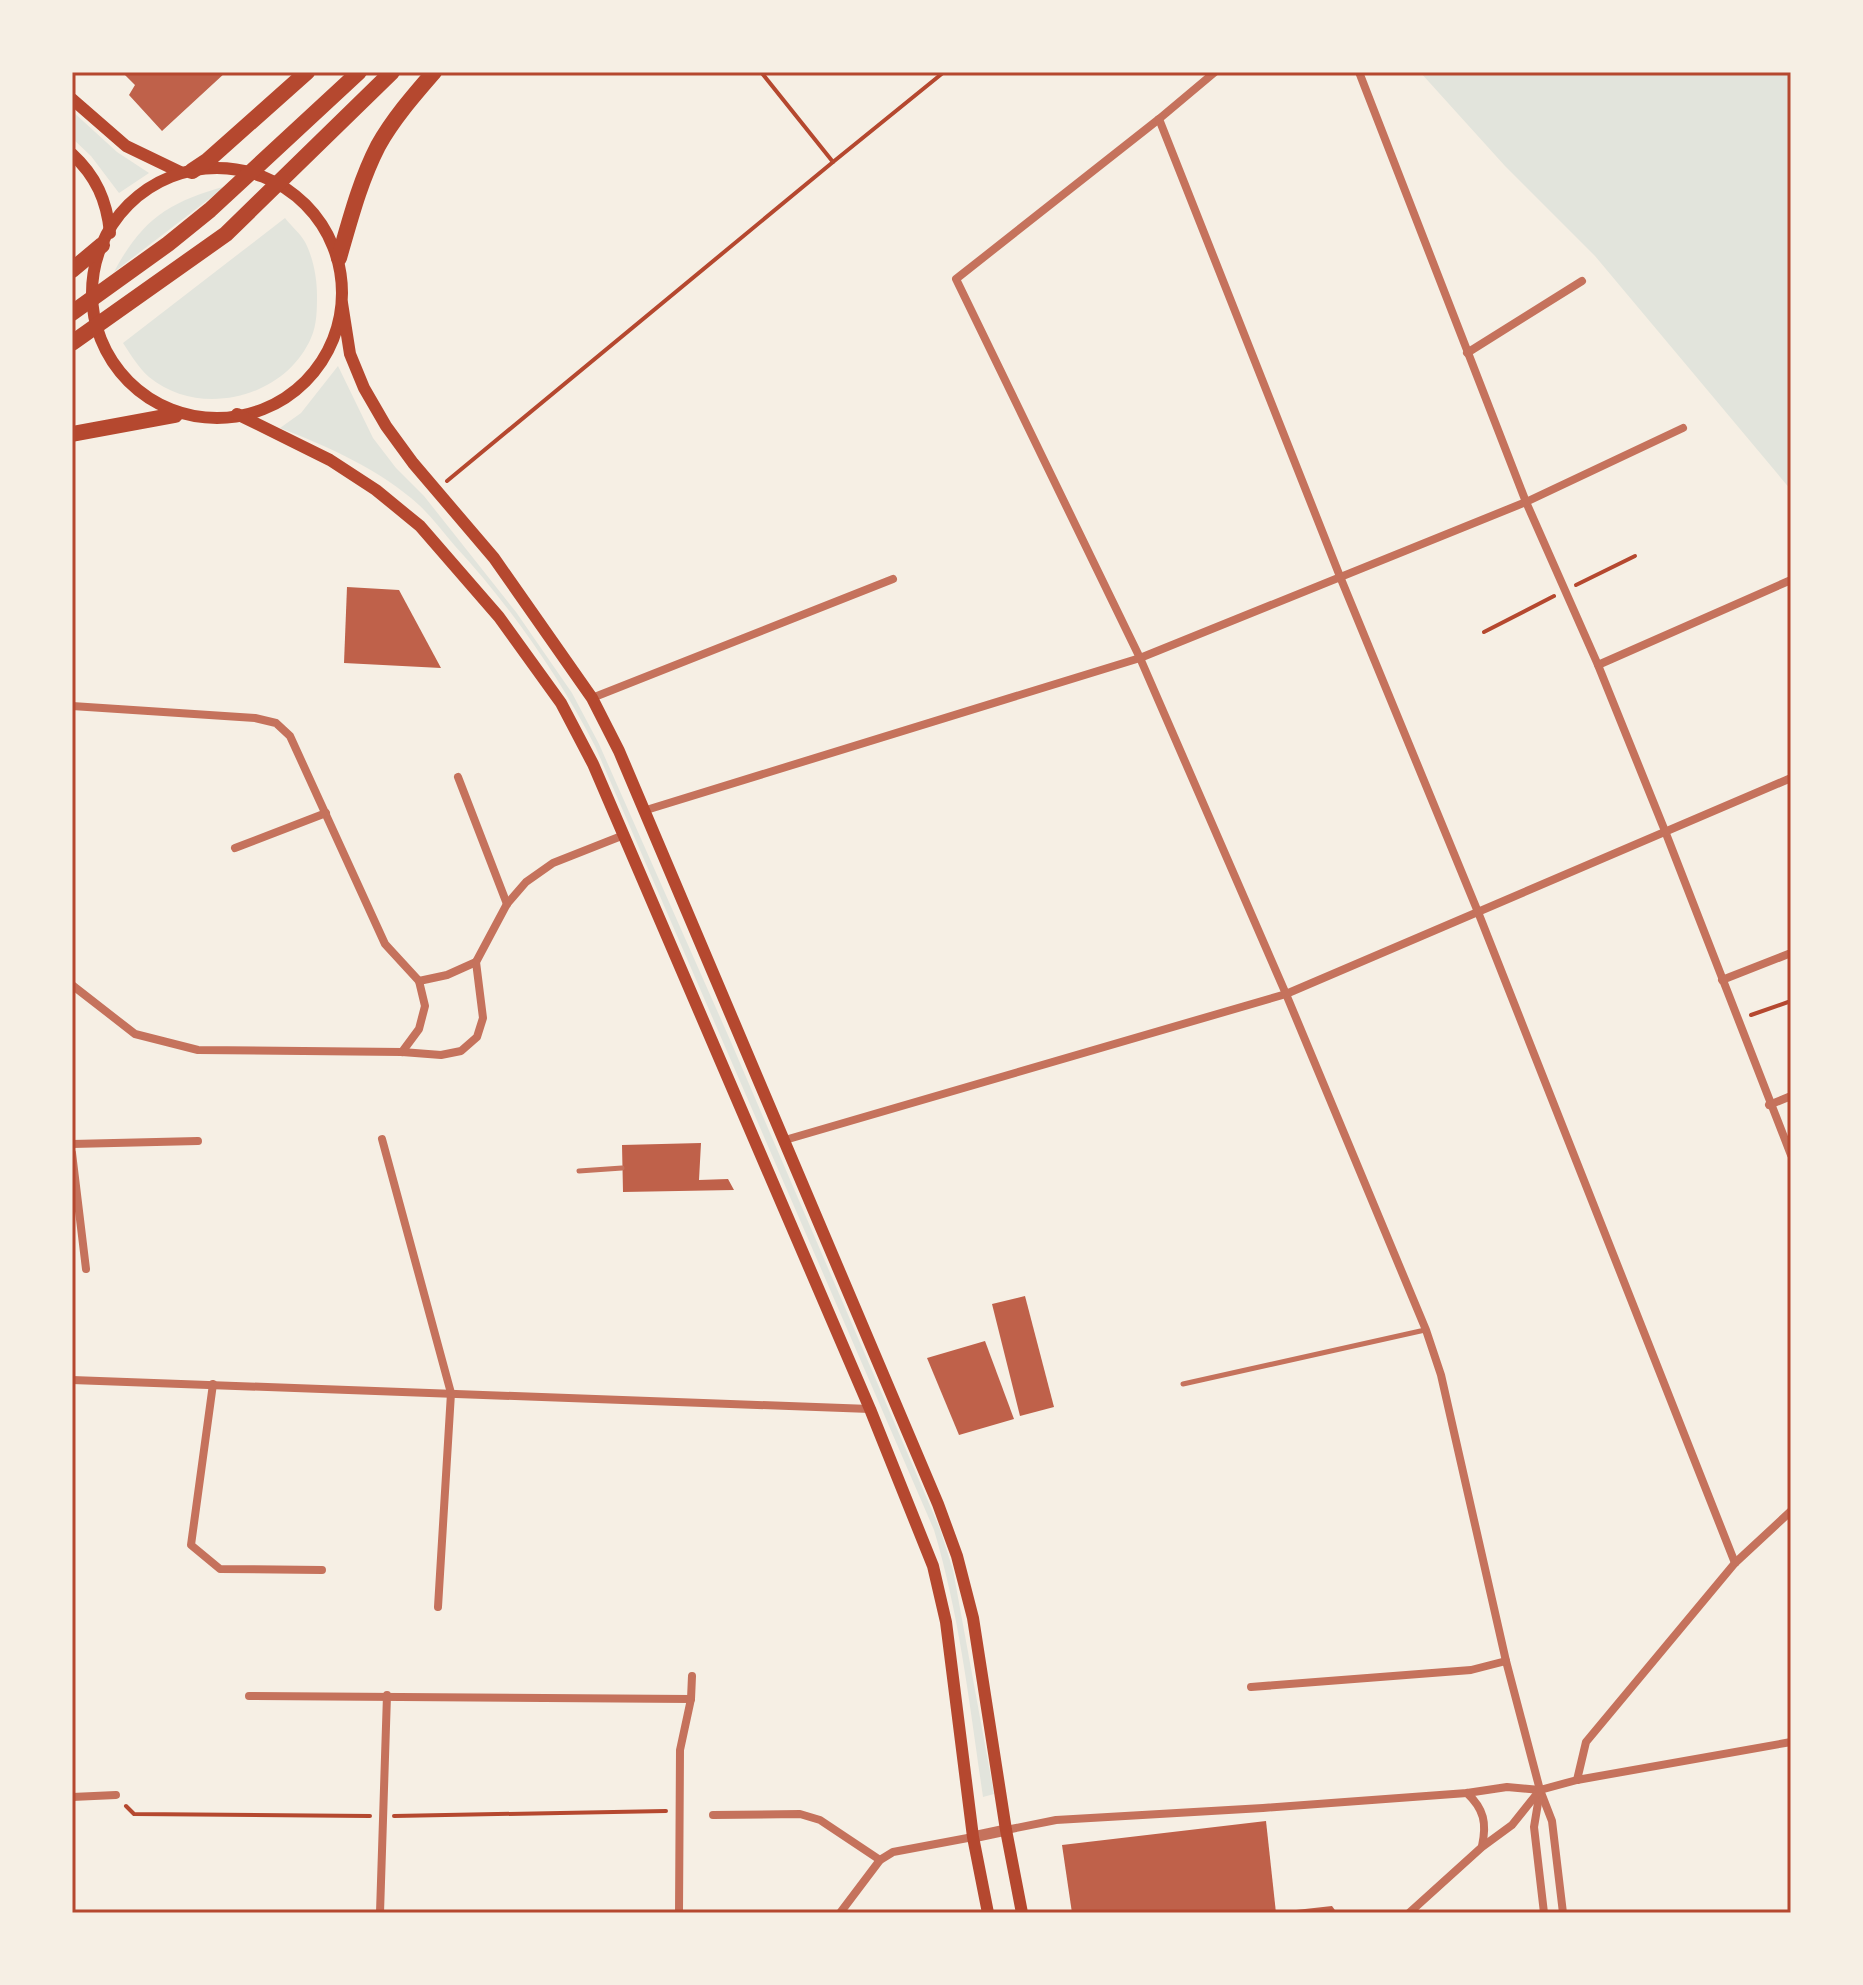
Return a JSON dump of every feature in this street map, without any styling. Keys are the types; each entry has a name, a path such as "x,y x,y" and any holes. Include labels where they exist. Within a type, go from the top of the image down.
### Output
{"highway":[{"path":"186,171 207,161 307,72"},
{"path":"72,313 210,210 359,72"},
{"path":"72,343 226,234 392,72"},
{"path":"339,258 359,190 378,146 434,72"},
{"path":"72,270 106,239"},
{"path":"72,434 175,415"}],"main road":[{"path":"72,99 126,146 186,171 247,169 276,180 307,202 324,221 339,258 350,354 364,388 386,426 435,490 494,558 592,698 619,751 785,1140 957,1556 973,1618 1022,1913"},
{"path":"72,154 101,190 109,216 106,239 94,268 91,286 91,308 104,354 146,400 175,415 211,419 237,414 280,398 310,374 332,341 342,303"},
{"path":"106,239 152,190 186,171"},
{"path":"237,414 330,460 376,490 420,526 499,617 561,703 593,764 870,1409 933,1566 946,1622 973,1837 988,1913"}],"street":[{"path":"1215,72 956,279 1140,658 1286,994 1426,1330 1441,1375 1506,1661 1540,1790 1552,1821 1563,1913"},
{"path":"1359,72 1526,502 1598,665 1791,1155"},
{"path":"1159,119 1341,579 1478,912 1735,1563"},
{"path":"1467,353 1582,281"},
{"path":"643,811 1140,658 1526,502 1683,428"},
{"path":"592,698 893,579"},
{"path":"1598,665 1791,580"},
{"path":"72,706 255,718 276,723 290,736 385,944 419,981 425,1006 419,1029 402,1052"},
{"path":"458,777 507,904"},
{"path":"785,1140 1286,994 1791,778"},
{"path":"235,848 326,813"},
{"path":"72,985 135,1034 198,1050 441,1055 461,1051 477,1037 483,1018 476,962 507,904 526,882 553,863 624,835"},
{"path":"1722,980 1791,953"},
{"path":"419,981 447,975 476,962"},
{"path":"1769,1105 1791,1096"},
{"path":"382,1139 451,1393 438,1607"},
{"path":"72,1144 198,1141"},
{"path":"72,1153 86,1269"},
{"path":"72,1380 870,1409"},
{"path":"213,1384 191,1545 220,1569 322,1570"},
{"path":"1577,1780 1586,1742 1735,1563 1791,1511"},
{"path":"1251,1687 1471,1670 1506,1661"},
{"path":"679,1913 680,1750 691,1699 692,1676"},
{"path":"380,1913 387,1695"},
{"path":"249,1696 691,1699"},
{"path":"840,1913 880,1860 893,1852 1056,1820 1263,1808 1467,1793 1507,1787 1540,1790 1577,1780 1791,1742"},
{"path":"1409,1913 1482,1847 1512,1825 1540,1790"},
{"path":"1540,1790 1534,1827 1544,1913"},
{"path":"1467,1793 1480,1805 1486,1827 1482,1847"},
{"path":"72,1797 116,1795"},
{"path":"713,1815 800,1814 820,1820 880,1860"}],"lane":[{"path":"579,1171 622,1168"},
{"path":"1183,1384 1426,1330"}],"path":[{"path":"761,72 833,162"},
{"path":"435,490 944,72"},
{"path":"1737,1020 1791,1001"}],"shaded area":[{"path":"1420,72 1791,72 1791,490 1595,256 1505,166"},
{"path":"72,111 117,152 149,173 119,193 91,156 72,138"},
{"path":"226,186 114,272 135,238 159,215 188,199"},
{"path":"285,218 305,242 316,282 314,328 299,359 262,388 239,396 216,399 192,397 170,390 149,377 123,343"},
{"path":"338,366 373,438 396,468 424,496 516,612 572,693 599,744 940,1529 953,1570 994,1794 983,1797 958,1629 934,1530 595,746 532,642 424,510 371,470 280,428 301,413"}],"building":[{"path":"122,72 226,72 162,131 129,95 135,85"},
{"path":"347,587 399,590 441,668 344,663"},
{"path":"701,1143 699,1180 728,1179 734,1190 623,1192 622,1145"},
{"path":"1025,1296 1054,1407 1020,1416 992,1304"},
{"path":"985,1341 1014,1419 959,1435 927,1358"},
{"path":"1266,1821 1276,1913 1072,1913 1062,1845"},
{"path":"1332,1906 1337,1913 1287,1913 1287,1911"}]}
